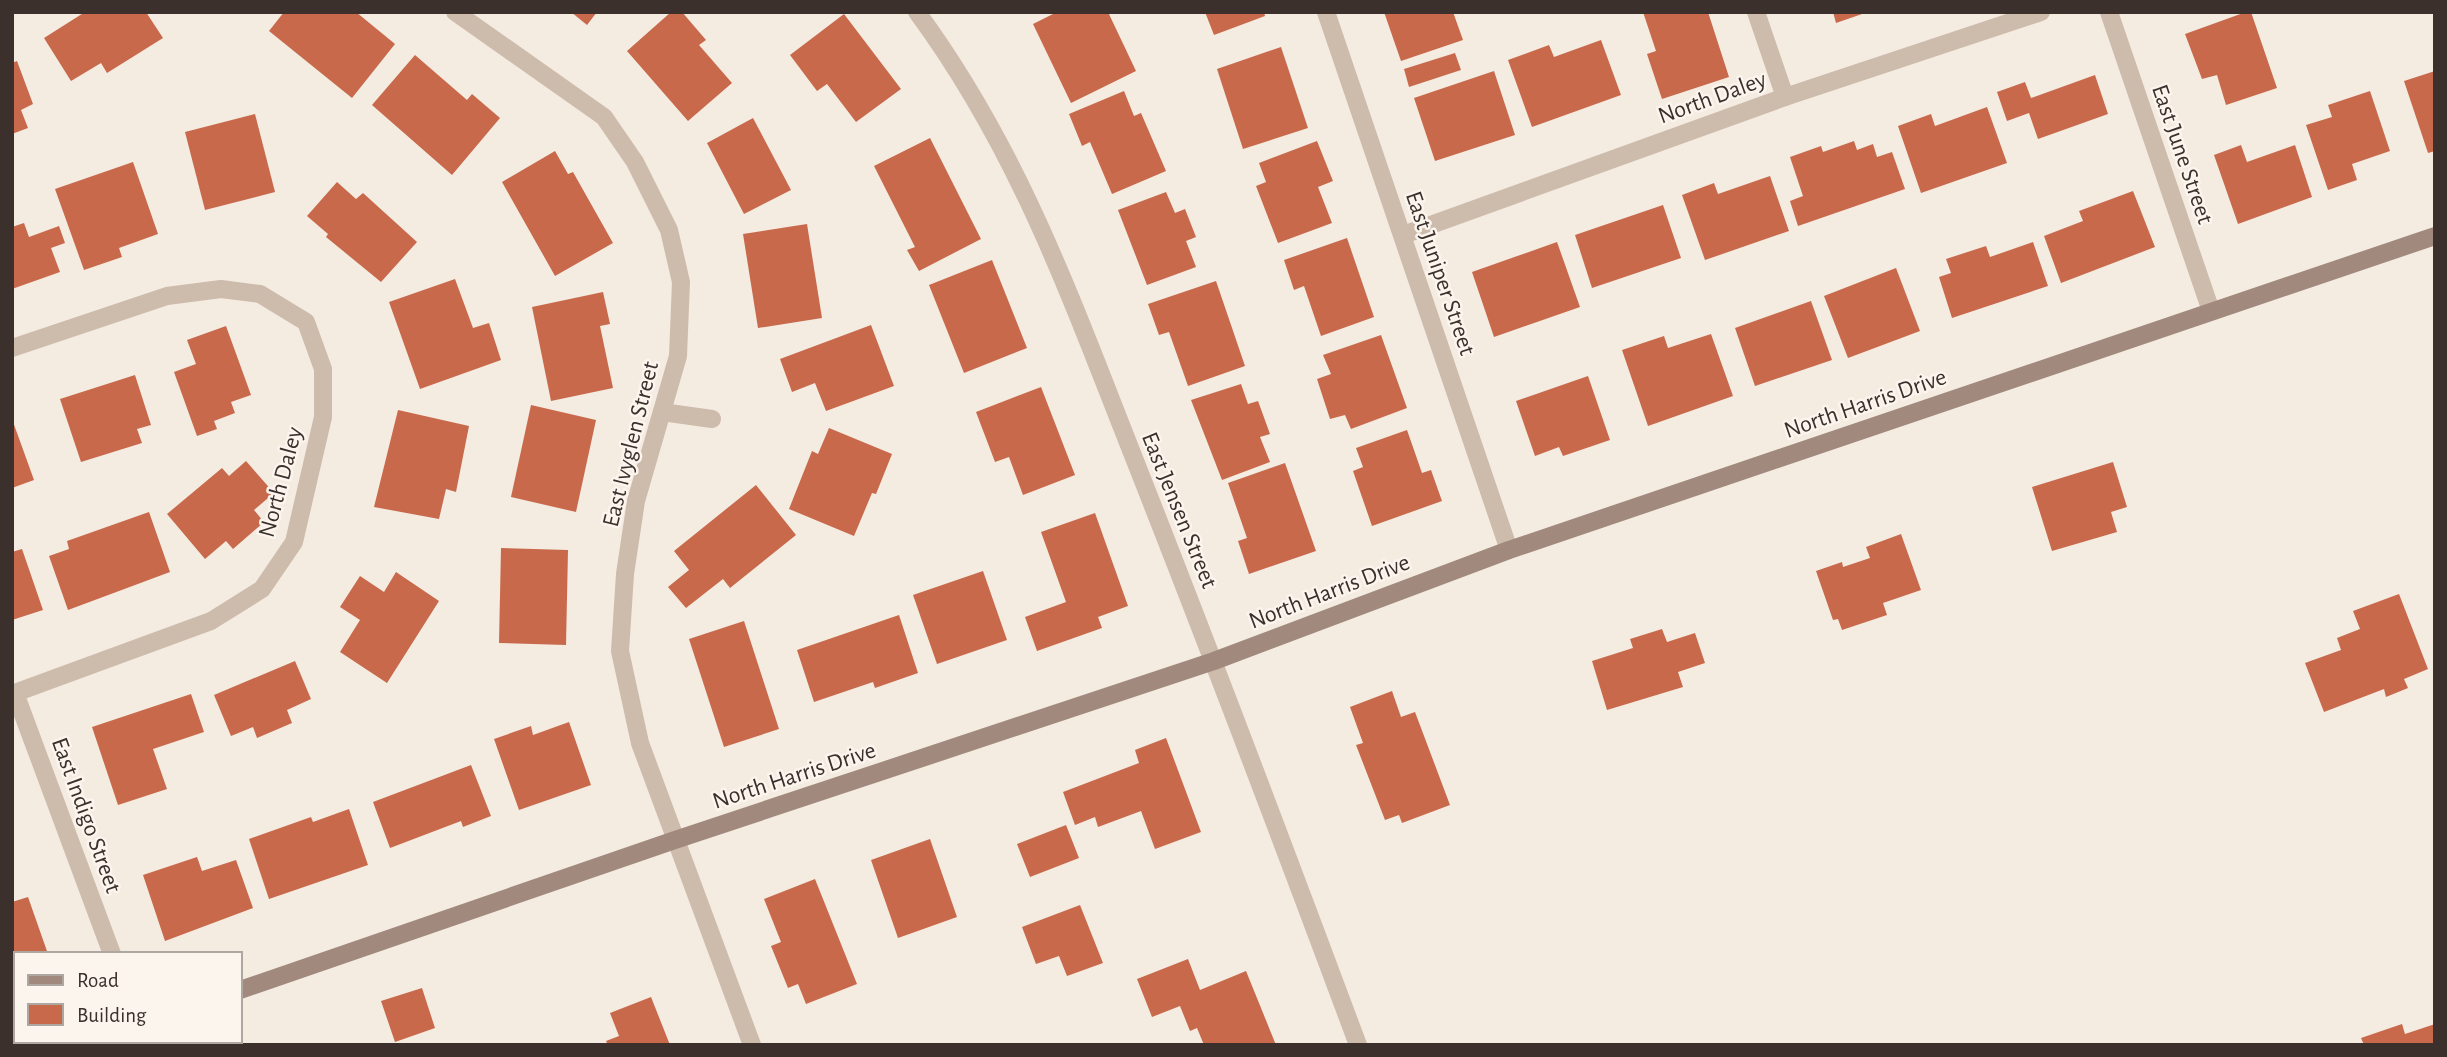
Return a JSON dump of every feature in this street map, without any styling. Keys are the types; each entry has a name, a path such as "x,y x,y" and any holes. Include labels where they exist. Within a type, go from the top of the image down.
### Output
{"street":[{"name":"East Ivyglen Street","path":"455,12 604,117 635,162 669,230 681,282 678,356 636,502 625,574 620,650 640,743 752,1045"},
{"name":"East Jensen Street","path":"917,12 959,69 1008,155 1044,232 1214,661 1359,1045"},
{"name":"East Juniper Street","path":"1326,12 1509,550"},
{"path":"1756,12 1784,97"},
{"name":"North Daley","path":"1403,235 1784,97 2041,12"},
{"name":"East June Street","path":"2109,12 2211,311"},
{"name":"North Harris Drive","path":"242,989 676,840 1214,661 1509,550 2435,236"},
{"name":"North Daley","path":"12,348 167,296 221,289 260,295 306,322 323,369 323,417 294,542 262,589 211,621 14,693"},
{"path":"662,412 712,419"},
{"name":"East Indigo Street","path":"14,693 111,952"}],"building":[{"path":"85,12 146,12 163,38 107,73 101,63 71,81 44,38"},
{"path":"284,12 356,12 395,44 352,98 269,31"},
{"path":"571,12 597,12 587,25"},
{"path":"671,12 682,12 706,40 699,45 732,83 688,121 627,51"},
{"path":"1057,12 1108,12 1136,71 1071,103 1033,24"},
{"path":"1205,12 1264,12 1265,16 1214,35"},
{"path":"1384,12 1453,12 1463,40 1401,61"},
{"path":"1643,12 1708,12 1729,77 1662,99 1647,54 1656,51"},
{"path":"1833,12 1865,12 1865,13 1836,23"},
{"path":"2251,12 2277,88 2226,105 2217,75 2202,79 2185,34"},
{"path":"844,14 901,89 856,122 827,84 817,91 790,55"},
{"path":"1601,40 1621,95 1532,127 1508,60 1549,45 1554,57"},
{"path":"1281,47 1308,128 1243,149 1217,69"},
{"path":"1455,53 1461,70 1409,87 1404,69"},
{"path":"415,55 467,100 472,94 500,118 452,175 372,105"},
{"path":"17,61 33,104 21,110 28,128 12,134 12,63"},
{"path":"1494,71 1515,135 1435,161 1414,98"},
{"path":"2435,71 2435,151 2428,153 2404,81"},
{"path":"2095,75 2108,114 2038,139 2029,113 2007,121 1997,92 2025,82 2031,98"},
{"path":"1124,91 1134,116 1141,113 1166,171 1112,194 1090,142 1082,146 1069,114"},
{"path":"2370,91 2390,151 2352,164 2357,180 2328,190 2306,125 2332,117 2328,105"},
{"path":"1987,107 2007,163 1921,193 1898,126 1931,114 1935,126"},
{"path":"255,114 275,192 205,210 185,132"},
{"path":"753,118 791,190 744,214 707,143"},
{"path":"930,138 981,239 919,271 907,250 915,247 874,166"},
{"path":"1317,141 1333,181 1318,187 1332,223 1278,243 1256,186 1266,182 1259,163"},
{"path":"1854,141 1857,150 1873,144 1877,157 1892,152 1905,189 1798,226 1790,201 1803,196 1790,157 1821,146 1823,152"},
{"path":"2241,145 2247,162 2295,145 2312,197 2238,224 2214,155"},
{"path":"555,151 568,174 573,172 613,243 555,276 502,182"},
{"path":"133,162 158,234 119,248 122,257 84,270 55,189"},
{"path":"1770,176 1789,231 1705,260 1682,195 1714,183 1718,194"},
{"path":"337,182 356,199 363,193 417,242 381,282 326,237 328,234 307,216"},
{"path":"2133,191 2155,247 2061,283 2044,236 2083,221 2079,211"},
{"path":"1166,192 1175,213 1185,209 1196,237 1186,241 1196,267 1147,285 1118,210"},
{"path":"1663,205 1681,258 1592,288 1575,235"},
{"path":"24,223 29,237 59,226 65,243 51,248 60,272 12,289 12,227"},
{"path":"807,224 822,318 758,328 743,234"},
{"path":"1347,238 1374,317 1321,336 1304,286 1294,290 1284,260"},
{"path":"1557,242 1580,307 1494,337 1472,272"},
{"path":"2033,242 2048,286 1952,318 1939,277 1951,273 1946,259 1986,246 1990,257"},
{"path":"992,260 1027,348 964,373 929,285"},
{"path":"1896,268 1920,331 1848,358 1824,296"},
{"path":"455,279 473,328 489,323 501,360 420,389 389,302"},
{"path":"1216,281 1245,366 1188,386 1169,332 1159,335 1148,304"},
{"path":"603,292 610,324 600,326 613,388 551,401 532,307"},
{"path":"1811,301 1832,360 1755,386 1735,328"},
{"path":"871,325 894,386 826,411 815,383 792,392 780,359"},
{"path":"226,326 251,395 231,402 235,413 214,421 217,429 197,436 174,372 196,364 187,340"},
{"path":"1711,334 1733,396 1648,426 1622,350 1664,336 1668,348"},
{"path":"1381,335 1407,408 1351,429 1345,415 1330,419 1317,379 1331,374 1323,355"},
{"path":"135,375 151,425 137,429 142,443 81,462 60,399"},
{"path":"1588,376 1610,440 1563,456 1559,447 1535,456 1516,401"},
{"path":"1241,384 1248,404 1258,401 1270,434 1260,437 1270,462 1222,480 1191,400"},
{"path":"1041,387 1075,475 1023,495 1009,457 995,462 976,412"},
{"path":"531,405 596,420 576,512 511,497"},
{"path":"398,410 469,426 456,492 446,489 439,519 374,507"},
{"path":"12,419 34,480 12,488"},
{"path":"829,428 892,454 876,494 872,493 854,536 789,509 812,451 818,454"},
{"path":"1407,430 1422,473 1431,470 1442,501 1372,526 1353,471 1363,467 1356,448"},
{"path":"246,461 274,493 254,510 264,522 233,549 226,541 205,559 167,514 222,468 229,476"},
{"path":"2113,462 2127,507 2111,512 2117,532 2052,551 2032,487"},
{"path":"1285,463 1316,551 1249,574 1238,541 1247,538 1228,483"},
{"path":"756,485 796,535 730,588 723,579 686,608 668,587 689,570 674,551"},
{"path":"149,512 170,572 68,610 49,556 69,549 67,541"},
{"path":"1095,513 1128,606 1098,617 1102,628 1037,651 1025,617 1066,602 1041,532"},
{"path":"1901,534 1921,590 1883,603 1887,615 1842,630 1838,619 1833,620 1816,571 1842,562 1843,567 1870,558 1866,547"},
{"path":"501,548 568,550 566,645 499,643"},
{"path":"22,549 43,610 12,620 12,552"},
{"path":"983,571 1007,640 937,664 913,595"},
{"path":"396,572 439,601 387,683 340,652 360,620 340,607 360,576 384,592"},
{"path":"2399,594 2428,669 2404,679 2408,688 2386,697 2384,689 2324,712 2305,663 2341,650 2337,638 2360,629 2353,611"},
{"path":"899,615 918,673 875,688 873,682 814,702 797,650"},
{"path":"744,621 779,729 724,747 689,639"},
{"path":"1662,629 1667,642 1695,633 1705,663 1678,672 1683,687 1607,710 1592,661 1633,648 1630,639"},
{"path":"295,661 311,699 287,710 292,723 257,738 253,727 231,736 214,695"},
{"path":"1392,691 1401,717 1415,712 1450,805 1402,823 1399,815 1385,820 1356,745 1363,743 1350,707"},
{"path":"191,694 204,732 153,749 167,789 118,805 92,727"},
{"path":"569,722 591,785 519,810 494,739 531,726 533,735"},
{"path":"1166,738 1201,832 1155,849 1141,811 1098,827 1095,817 1075,825 1063,792 1139,763 1135,750"},
{"path":"471,765 491,816 463,827 461,821 390,848 373,802"},
{"path":"349,809 368,865 269,899 249,839 311,817 313,822"},
{"path":"1066,825 1079,858 1030,877 1017,844"},
{"path":"930,839 957,917 898,938 871,860"},
{"path":"197,857 202,871 236,860 253,908 165,941 143,875"},
{"path":"815,879 857,984 806,1004 798,984 788,988 771,946 781,942 764,899"},
{"path":"28,897 47,952 14,952 12,982 12,902"},
{"path":"1080,905 1103,963 1067,976 1059,956 1036,964 1022,927"},
{"path":"1188,959 1200,990 1246,971 1276,1045 1204,1045 1197,1028 1190,1031 1180,1006 1152,1017 1137,979"},
{"path":"422,988 435,1028 395,1042 381,1001"},
{"path":"651,997 670,1045 608,1045 606,1041 619,1036 610,1013"},
{"path":"2402,1024 2405,1034 2435,1024 2435,1045 2364,1045 2361,1038"}]}
